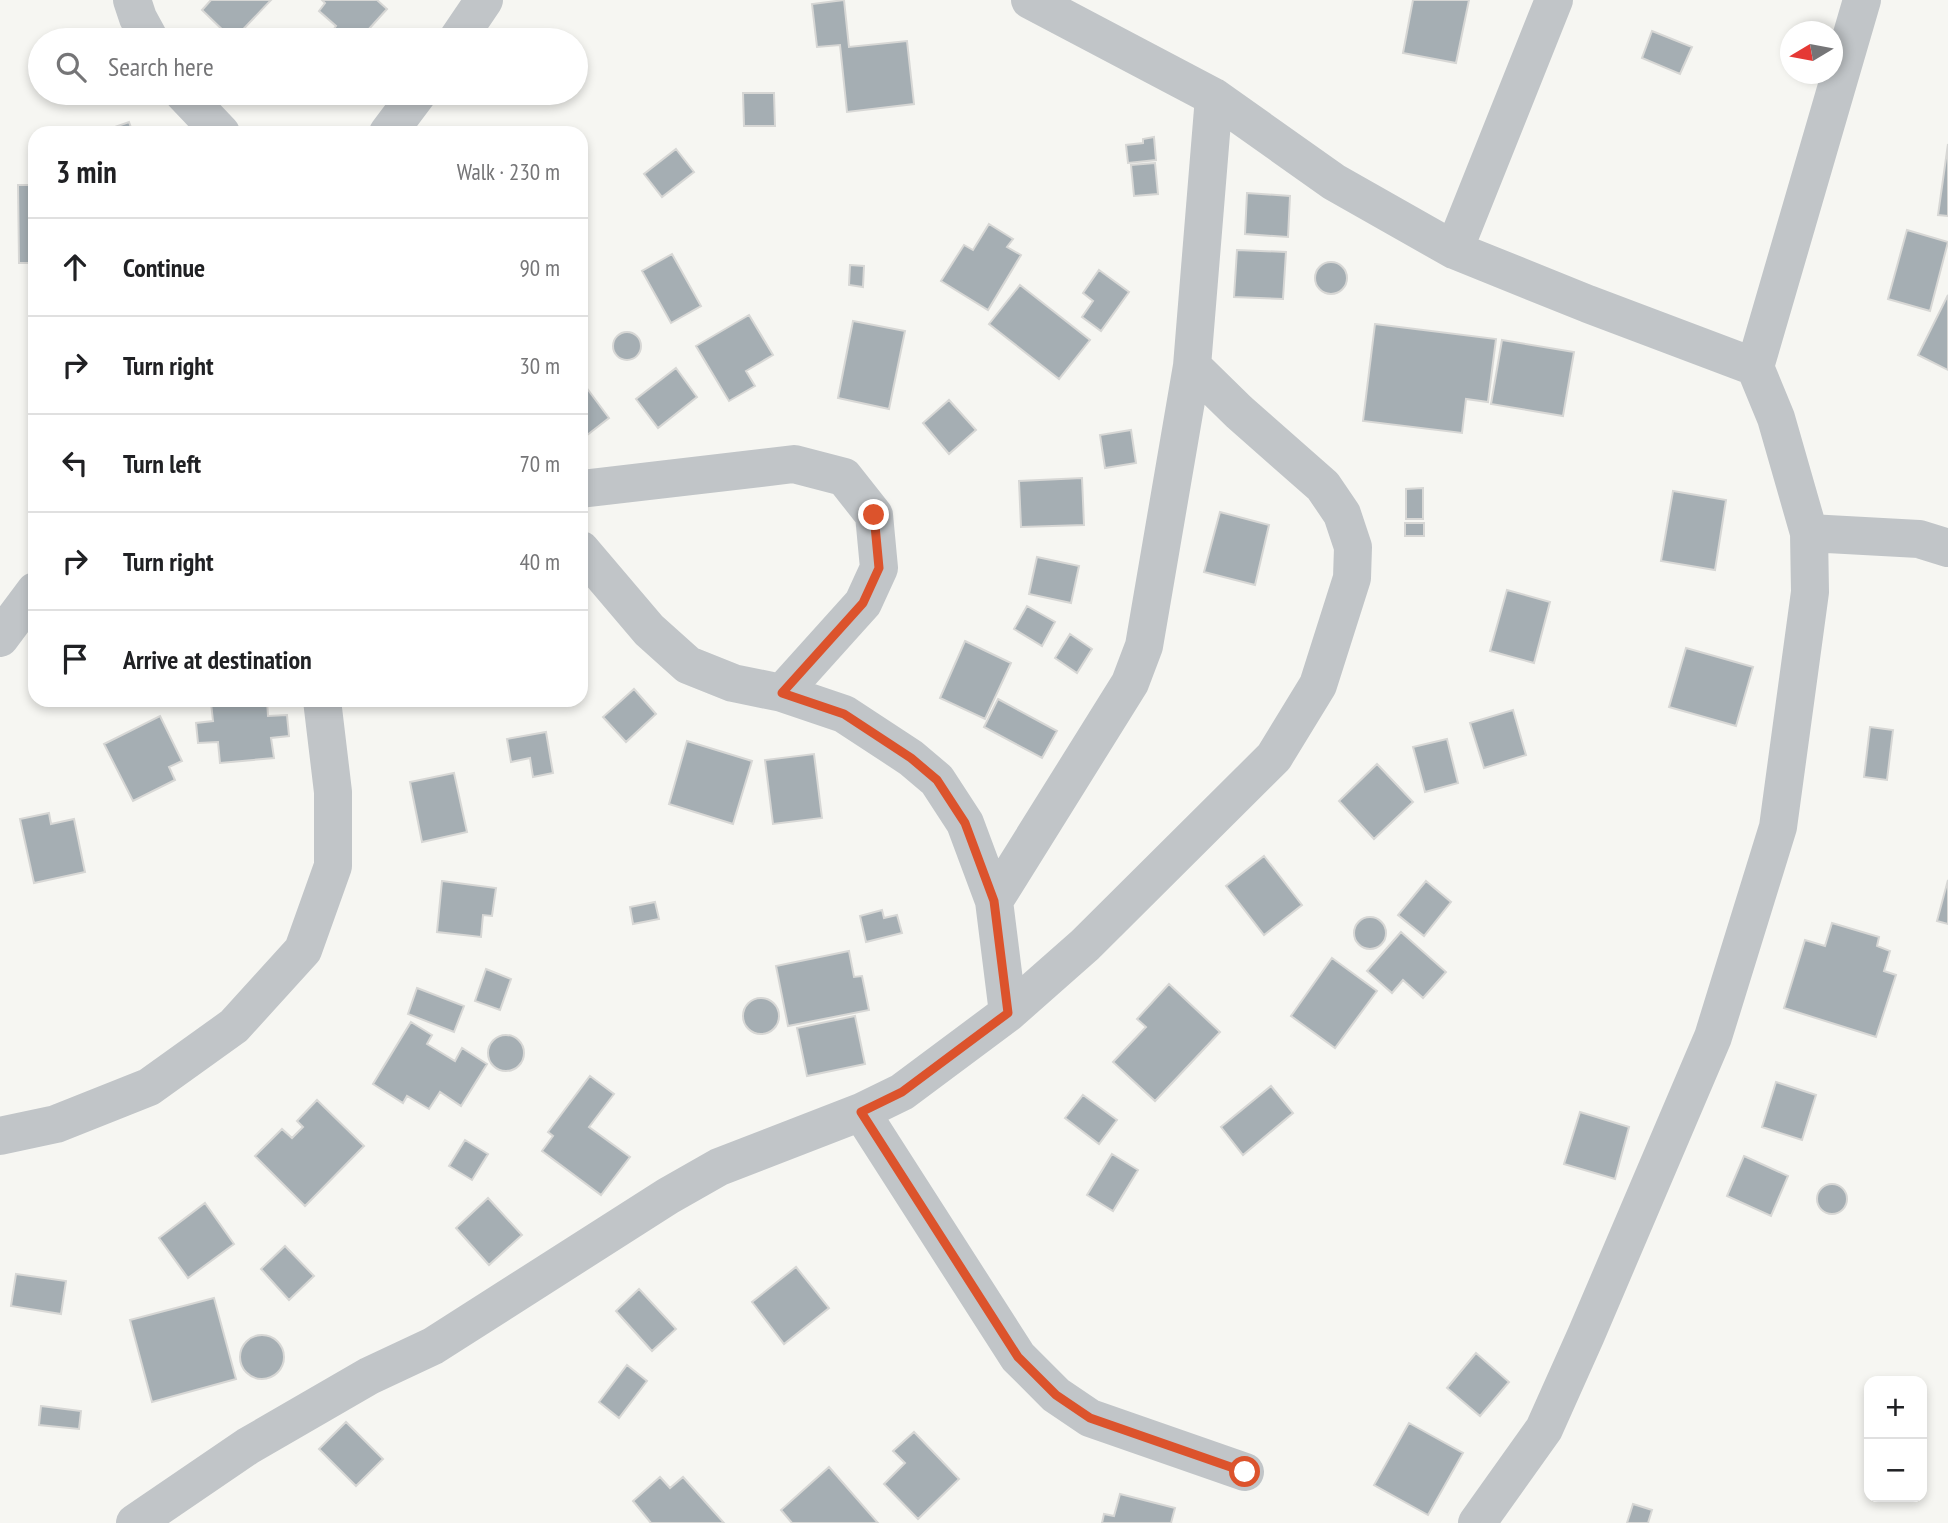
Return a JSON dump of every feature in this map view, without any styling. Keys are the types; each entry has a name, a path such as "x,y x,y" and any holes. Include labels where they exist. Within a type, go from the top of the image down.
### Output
{"street":[{"path":"132,0 143,28"},
{"path":"465,28 484,0"},
{"path":"1030,0 1214,97 1335,182 1454,250 1755,367"},
{"path":"1454,250 1554,0"},
{"path":"1477,1523 1544,1429 1713,1037 1778,827 1810,592 1809,533 1776,418 1755,367 1862,0"},
{"path":"994,901 1130,683 1144,646 1192,366 1214,97"},
{"path":"194,105 214,126"},
{"path":"393,126 409,105"},
{"path":"135,1523 248,1446 369,1376 433,1346 668,1196 719,1167 861,1112 902,1092 1008,1013 1085,945 1274,757 1318,685 1352,578 1353,547 1342,514 1324,486 1239,412 1192,366"},
{"path":"588,488 794,464 844,477 874,515 879,568 863,603 782,693"},
{"path":"1809,533 1919,539 1948,548"},
{"path":"588,558 649,630 688,665 733,683 782,693 844,714 911,758 937,780 965,823 994,901 1008,1013"},
{"path":"0,638 28,600"},
{"path":"0,1136 56,1124 149,1087 234,1026 303,950 333,866 333,792 323,707"},
{"path":"861,1112 1018,1357 1056,1395 1090,1418 1245,1472"}],"building":[{"path":"211,0 271,0 244,28 221,28 202,10"},
{"path":"322,0 377,0 387,9 370,28 335,28 336,26 319,11 325,3"},
{"path":"844,0 849,47 907,41 914,104 847,112 840,45 817,47 812,4"},
{"path":"1413,0 1469,0 1456,63 1403,53"},
{"path":"1652,31 1692,47 1680,74 1642,58"},
{"path":"743,93 774,93 775,126 744,126"},
{"path":"1154,137 1156,160 1128,163 1126,145 1143,143 1143,139"},
{"path":"1948,144 1948,216 1938,215"},
{"path":"676,149 694,172 662,197 644,174"},
{"path":"1155,163 1158,194 1134,196 1131,165"},
{"path":"18,185 28,185 28,263 19,263"},
{"path":"1247,193 1290,196 1288,237 1245,234"},
{"path":"989,224 1013,239 1007,247 1021,255 988,310 941,281 964,245 973,250"},
{"path":"1907,230 1948,242 1930,311 1888,299"},
{"path":"1237,250 1286,252 1283,299 1234,297"},
{"path":"672,254 701,306 671,323 642,271"},
{"path":"1331,262 1342,267 1347,278 1342,289 1331,294 1320,289 1315,278 1320,267"},
{"path":"850,265 864,266 863,287 849,285"},
{"path":"1099,270 1129,292 1101,331 1082,317 1093,301 1083,293"},
{"path":"1020,285 1090,340 1059,379 989,324"},
{"path":"1948,295 1948,370 1918,355"},
{"path":"749,315 773,355 746,371 755,386 729,401 696,346"},
{"path":"853,321 905,331 889,409 838,398"},
{"path":"1375,324 1496,339 1488,402 1466,399 1462,433 1363,421"},
{"path":"627,332 637,336 641,346 637,356 627,360 617,356 613,346 617,336"},
{"path":"1502,340 1574,352 1563,416 1491,404"},
{"path":"676,368 697,397 658,428 636,399"},
{"path":"588,390 609,418 588,434"},
{"path":"949,400 976,430 949,454 923,423"},
{"path":"1131,430 1136,463 1105,468 1100,435"},
{"path":"1082,478 1084,525 1021,527 1019,481"},
{"path":"1423,488 1423,519 1406,519 1406,489"},
{"path":"1673,491 1726,500 1715,570 1661,561"},
{"path":"1220,512 1269,525 1255,585 1204,572"},
{"path":"1405,523 1424,523 1424,536 1405,536"},
{"path":"1037,557 1079,566 1071,603 1029,594"},
{"path":"1507,590 1550,602 1534,663 1490,651"},
{"path":"1027,606 1055,622 1042,646 1014,629"},
{"path":"1070,634 1092,649 1077,673 1055,658"},
{"path":"965,641 1011,663 985,719 940,698"},
{"path":"1686,648 1753,667 1736,726 1669,707"},
{"path":"634,689 656,714 626,742 603,717"},
{"path":"998,699 1057,731 1042,758 984,727"},
{"path":"211,707 267,707 268,716 287,715 289,736 271,738 274,758 220,763 218,742 198,743 196,723 213,721"},
{"path":"1513,710 1526,755 1484,768 1470,723"},
{"path":"160,716 182,761 169,767 175,780 133,801 104,744"},
{"path":"1870,727 1893,730 1887,780 1864,777"},
{"path":"546,732 553,773 533,777 530,758 511,762 507,739"},
{"path":"1447,739 1458,783 1425,792 1413,747"},
{"path":"687,741 752,761 733,824 669,804"},
{"path":"814,754 822,818 773,824 765,760"},
{"path":"1377,764 1413,802 1374,839 1339,801"},
{"path":"454,773 467,832 422,842 410,782"},
{"path":"49,813 51,824 74,819 85,872 34,883 20,819"},
{"path":"1264,856 1302,905 1264,935 1226,886"},
{"path":"1948,880 1948,924 1937,921"},
{"path":"442,881 496,888 492,916 483,915 481,937 437,932"},
{"path":"1426,881 1451,902 1424,936 1398,915"},
{"path":"655,902 659,919 633,924 630,907"},
{"path":"882,910 884,918 897,915 902,933 866,942 860,916"},
{"path":"1370,917 1381,922 1386,933 1381,944 1370,949 1359,944 1354,933 1359,922"},
{"path":"1832,923 1879,937 1877,946 1890,951 1884,971 1896,975 1876,1037 1784,1008 1805,940 1825,946"},
{"path":"1401,932 1446,972 1423,998 1403,980 1392,993 1367,971"},
{"path":"849,951 854,977 862,976 869,1010 788,1026 776,966"},
{"path":"1332,958 1377,991 1335,1048 1291,1016"},
{"path":"486,969 511,979 500,1010 475,1001"},
{"path":"1169,984 1220,1032 1155,1101 1113,1062 1146,1027 1137,1019"},
{"path":"417,988 464,1006 454,1032 408,1014"},
{"path":"761,998 774,1003 779,1016 774,1029 761,1034 748,1029 743,1016 748,1003"},
{"path":"855,1016 865,1064 807,1076 797,1028"},
{"path":"411,1022 432,1035 427,1044 455,1061 462,1048 487,1064 461,1106 440,1092 429,1109 407,1096 403,1103 373,1084"},
{"path":"506,1035 519,1040 524,1053 519,1066 506,1071 493,1066 488,1053 493,1040"},
{"path":"590,1076 614,1094 589,1127 630,1157 601,1195 542,1151 553,1136 548,1132"},
{"path":"1776,1082 1816,1095 1802,1140 1762,1127"},
{"path":"1271,1086 1293,1113 1243,1155 1221,1127"},
{"path":"1083,1095 1117,1120 1099,1144 1065,1118"},
{"path":"317,1100 364,1146 305,1206 255,1156 282,1129 292,1138 303,1127 297,1121"},
{"path":"1580,1112 1629,1127 1615,1179 1564,1164"},
{"path":"465,1140 488,1154 472,1180 449,1166"},
{"path":"1112,1154 1138,1170 1113,1211 1087,1195"},
{"path":"1744,1156 1788,1176 1771,1216 1727,1196"},
{"path":"1832,1184 1842,1189 1847,1199 1842,1209 1832,1214 1822,1209 1817,1199 1822,1189"},
{"path":"488,1198 522,1235 489,1265 456,1228"},
{"path":"205,1203 234,1244 188,1278 159,1238"},
{"path":"285,1246 314,1276 289,1300 261,1269"},
{"path":"796,1267 829,1308 784,1344 752,1302"},
{"path":"16,1274 66,1281 61,1314 11,1306"},
{"path":"639,1289 676,1329 652,1351 616,1311"},
{"path":"214,1298 236,1379 152,1402 130,1320"},
{"path":"262,1335 271,1336 278,1341 283,1348 283,1366 278,1373 271,1378 262,1379 253,1378 246,1373 241,1366 240,1357 241,1348 246,1341 253,1336"},
{"path":"1476,1353 1509,1382 1480,1416 1447,1388"},
{"path":"627,1365 647,1381 619,1418 599,1402"},
{"path":"41,1406 81,1411 79,1429 39,1425"},
{"path":"346,1422 383,1459 356,1486 319,1449"},
{"path":"1409,1423 1463,1453 1428,1515 1374,1485"},
{"path":"914,1432 959,1479 918,1519 884,1484 905,1463 893,1451"},
{"path":"829,1467 878,1523 792,1523 781,1510"},
{"path":"660,1477 670,1488 683,1477 724,1523 651,1523 633,1501"},
{"path":"1120,1494 1175,1508 1171,1523 1102,1523 1104,1514 1114,1516"},
{"path":"1633,1504 1652,1510 1648,1523 1627,1523"}],"route":[{"path":"874,515 879,568 863,603 782,693 844,714 911,758 937,780 965,823 994,901 1008,1013 902,1092 861,1112 1018,1357 1056,1395 1090,1418 1245,1472"}]}
